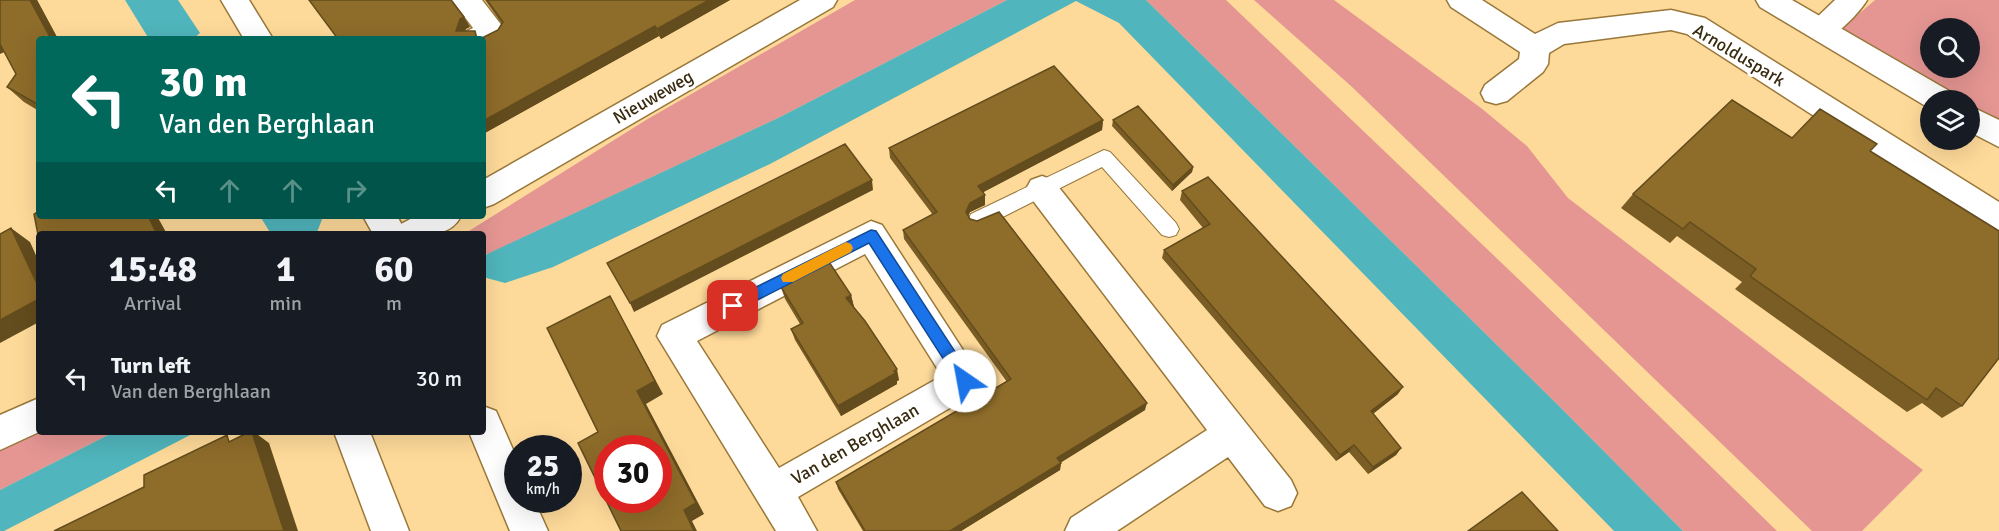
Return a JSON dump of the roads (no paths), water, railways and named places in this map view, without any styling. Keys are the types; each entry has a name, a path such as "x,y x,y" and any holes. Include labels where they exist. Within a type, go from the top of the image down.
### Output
{"street":[{"path":"235,0 257,36"},
{"name":"Nieuweweg","path":"486,193 823,0"},
{"path":"1461,0 1535,48 1533,64 1496,93"},
{"path":"1770,0 1923,90"},
{"path":"1821,30 1853,0"},
{"name":"Arnolduspark","path":"1535,48 1558,34 1671,20 1695,25 1999,219"},
{"path":"1980,124 1999,135"},
{"path":"1042,189 1278,493"},
{"path":"418,231 440,219"},
{"name":"Van den Berghlaan","path":"773,491 965,381 871,235 674,336 798,531"},
{"path":"0,433 36,415"},
{"path":"486,430 529,531"},
{"path":"1084,531 1232,434"},
{"path":"353,435 390,531"}],"lane":[{"path":"978,220 1104,157 1169,229"}],"water":[{"path":"125,0 178,0 200,33 196,36 147,36"},
{"path":"1007,0 1146,0 1683,531 1614,531 1119,23 1076,1 770,164 553,267 505,283 486,278 486,255 780,117"},
{"path":"262,219 322,219 317,231 269,231"},
{"path":"108,435 190,435 4,531 0,531 0,490"}]}
